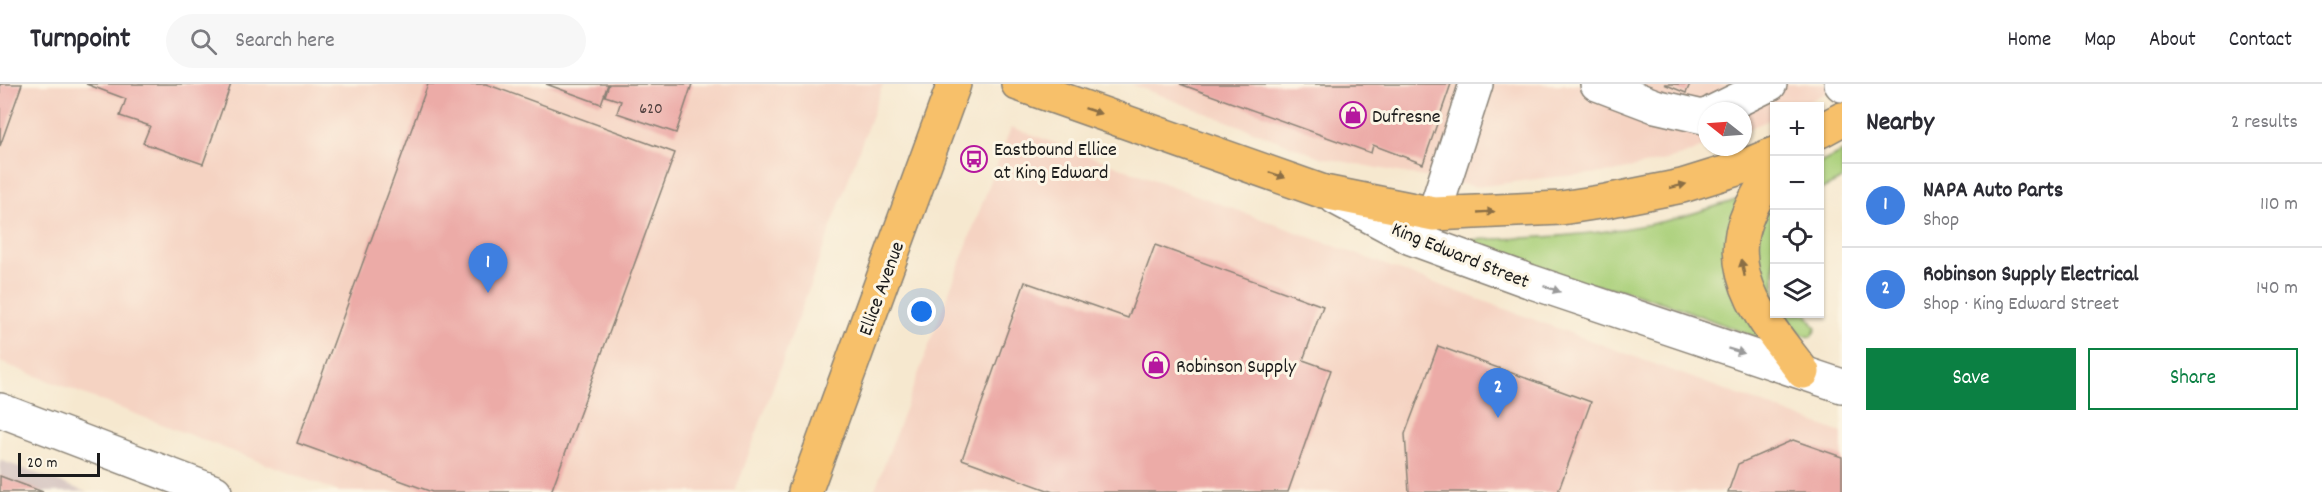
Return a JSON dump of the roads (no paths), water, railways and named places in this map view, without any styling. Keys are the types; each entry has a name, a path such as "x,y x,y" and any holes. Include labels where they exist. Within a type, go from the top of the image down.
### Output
{"main road":[{"name":"Ellice Avenue","path":"805,492 954,84"},
{"name":"King Edward Street","path":"1018,84 1324,192"},
{"path":"1824,129 1842,118"},
{"path":"1324,192 1434,214 1561,208 1682,186 1740,168 1770,156"},
{"path":"1770,175 1748,216 1743,232 1741,258 1753,300 1773,332 1803,372"}],"street":[{"path":"1434,214 1476,84"},
{"path":"1597,84 1655,106 1698,116"},
{"path":"1733,102 1770,84"},
{"name":"King Edward Street","path":"1324,192 1422,242 1704,341 1842,386"},
{"path":"0,410 215,492"}],"place":[{"name":"Dufresne","path":"1353,115"},
{"name":"Eastbound Ellice at King Edward","path":"974,159"},
{"name":"NAPA Auto Parts","path":"488,293"},
{"name":"Robinson Supply","path":"1156,365"},
{"name":"Robinson Supply Electrical","path":"1498,418"}]}
